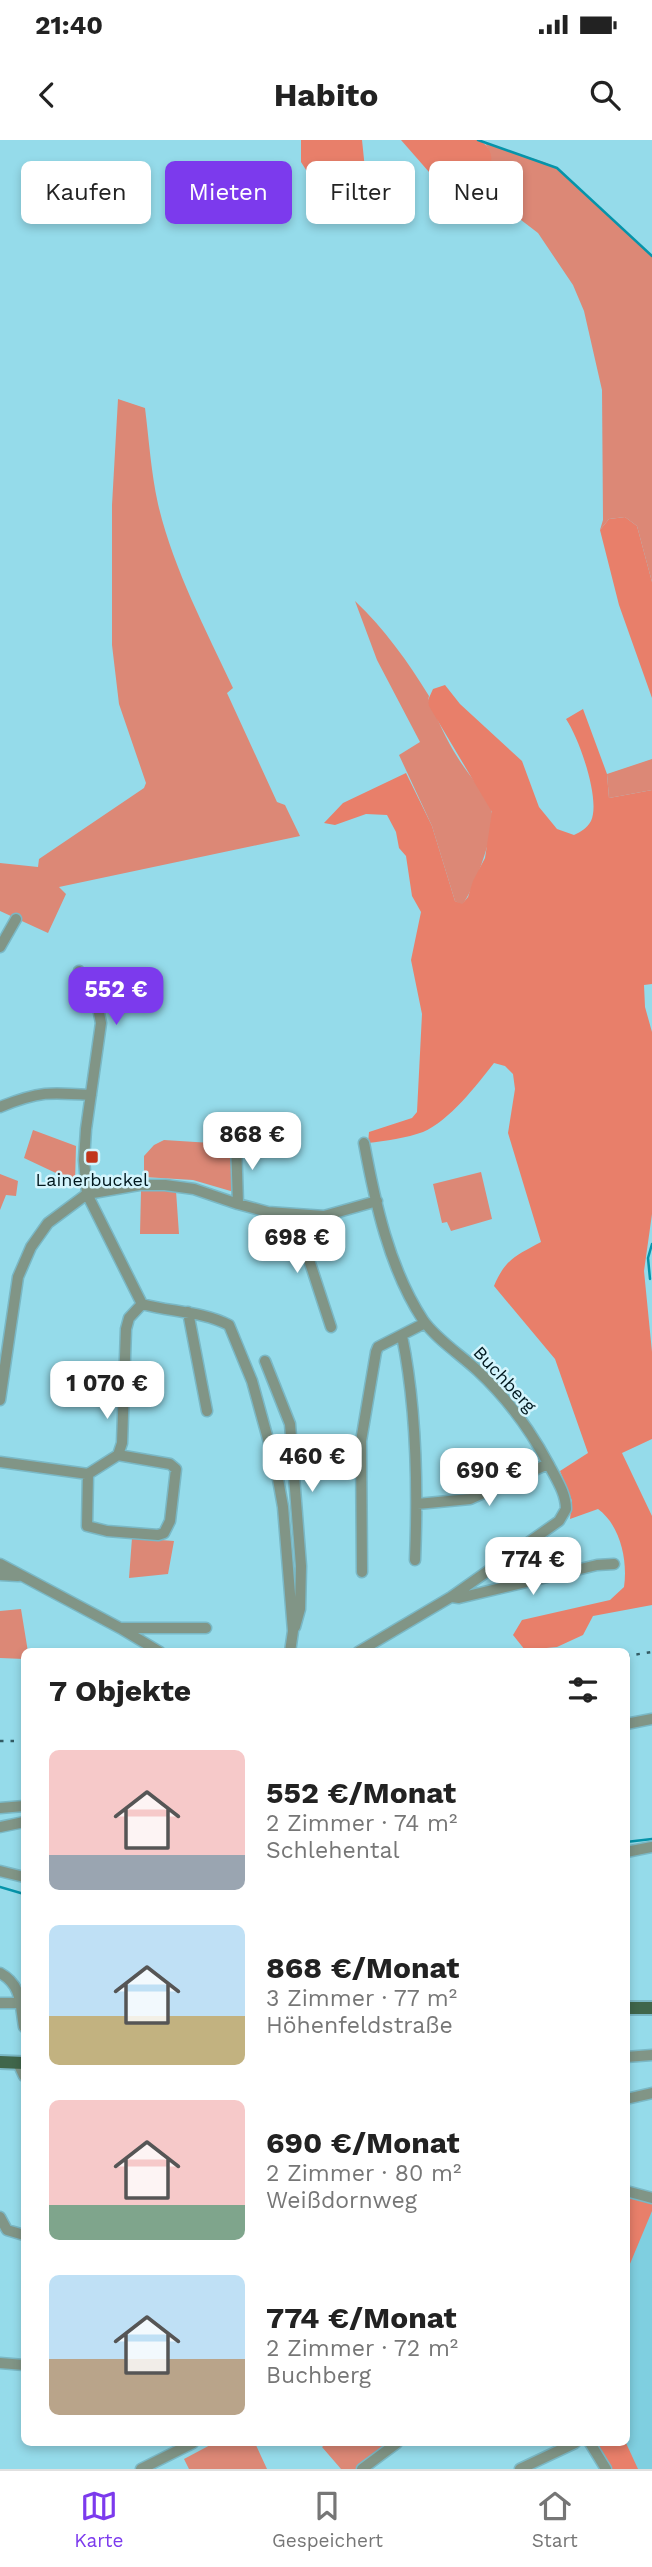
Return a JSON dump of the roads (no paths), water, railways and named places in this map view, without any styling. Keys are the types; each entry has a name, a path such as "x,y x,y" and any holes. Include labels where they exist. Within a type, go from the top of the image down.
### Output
{"main road":[{"path":"630,2008 652,2008"},
{"path":"0,2062 21,2063"}],"street":[{"path":"0,947 16,919"},
{"path":"79,971 95,993 101,1023 85,1140 87,1194 142,1304 164,1310 188,1312 229,1325 252,1381 276,1468 283,1507 293,1630"},
{"path":"0,1107 31,1095 50,1092 91,1095"},
{"path":"236,1141 238,1204"},
{"name":"Buchberg","path":"364,1143 370,1180 399,1275 425,1323 507,1400 528,1426 566,1501 564,1515 559,1521 451,1597 365,1648"},
{"path":"0,1400 18,1277 24,1262 48,1223 87,1194 139,1185 165,1185 194,1189 268,1212 324,1216 377,1201"},
{"path":"294,1214 331,1327"},
{"path":"0,1462 88,1474 118,1455 122,1443 126,1329 129,1318 142,1304"},
{"path":"188,1312 207,1411"},
{"path":"362,1572 361,1441 376,1352 378,1347 425,1323"},
{"path":"402,1336 414,1409 417,1504 415,1560"},
{"path":"265,1361 290,1424 301,1566 300,1609 291,1648"},
{"path":"88,1474 87,1526 107,1531 158,1535 164,1533 170,1521 176,1469 170,1464 118,1455"},
{"path":"417,1504 470,1499 548,1464"},
{"path":"0,1564 153,1648"},
{"name":"Buchberg","path":"451,1597 459,1598 597,1565 614,1564"},
{"path":"0,1575 22,1576"},
{"path":"120,1628 206,1628"},
{"path":"630,1723 652,1718"},
{"path":"0,1808 21,1806"},
{"path":"0,1827 21,1823"},
{"path":"630,1851 652,1847"},
{"path":"0,1871 21,1876"},
{"path":"0,1973 17,1987 21,2013"},
{"path":"0,2003 19,2003"},
{"path":"630,2057 652,2055"},
{"path":"630,2098 652,2093"},
{"path":"630,2192 652,2198"},
{"path":"0,2217 7,2230 21,2234"},
{"path":"0,2363 21,2365"},
{"path":"141,2469 187,2446"},
{"path":"362,2469 393,2446"},
{"path":"520,2469 569,2446"},
{"path":"592,2446 606,2469"}],"waterway":[{"path":"478,140 557,168 652,256"},
{"path":"650,1279 648,1258 652,1244"},
{"path":"630,1842 652,1839"},
{"path":"0,1887 21,1893"}],"railway":[{"path":"630,1655 652,1652"},
{"path":"0,1741 21,1741"}],"place":[{"name":"Lainerbuckel","path":"92,1157"}]}
